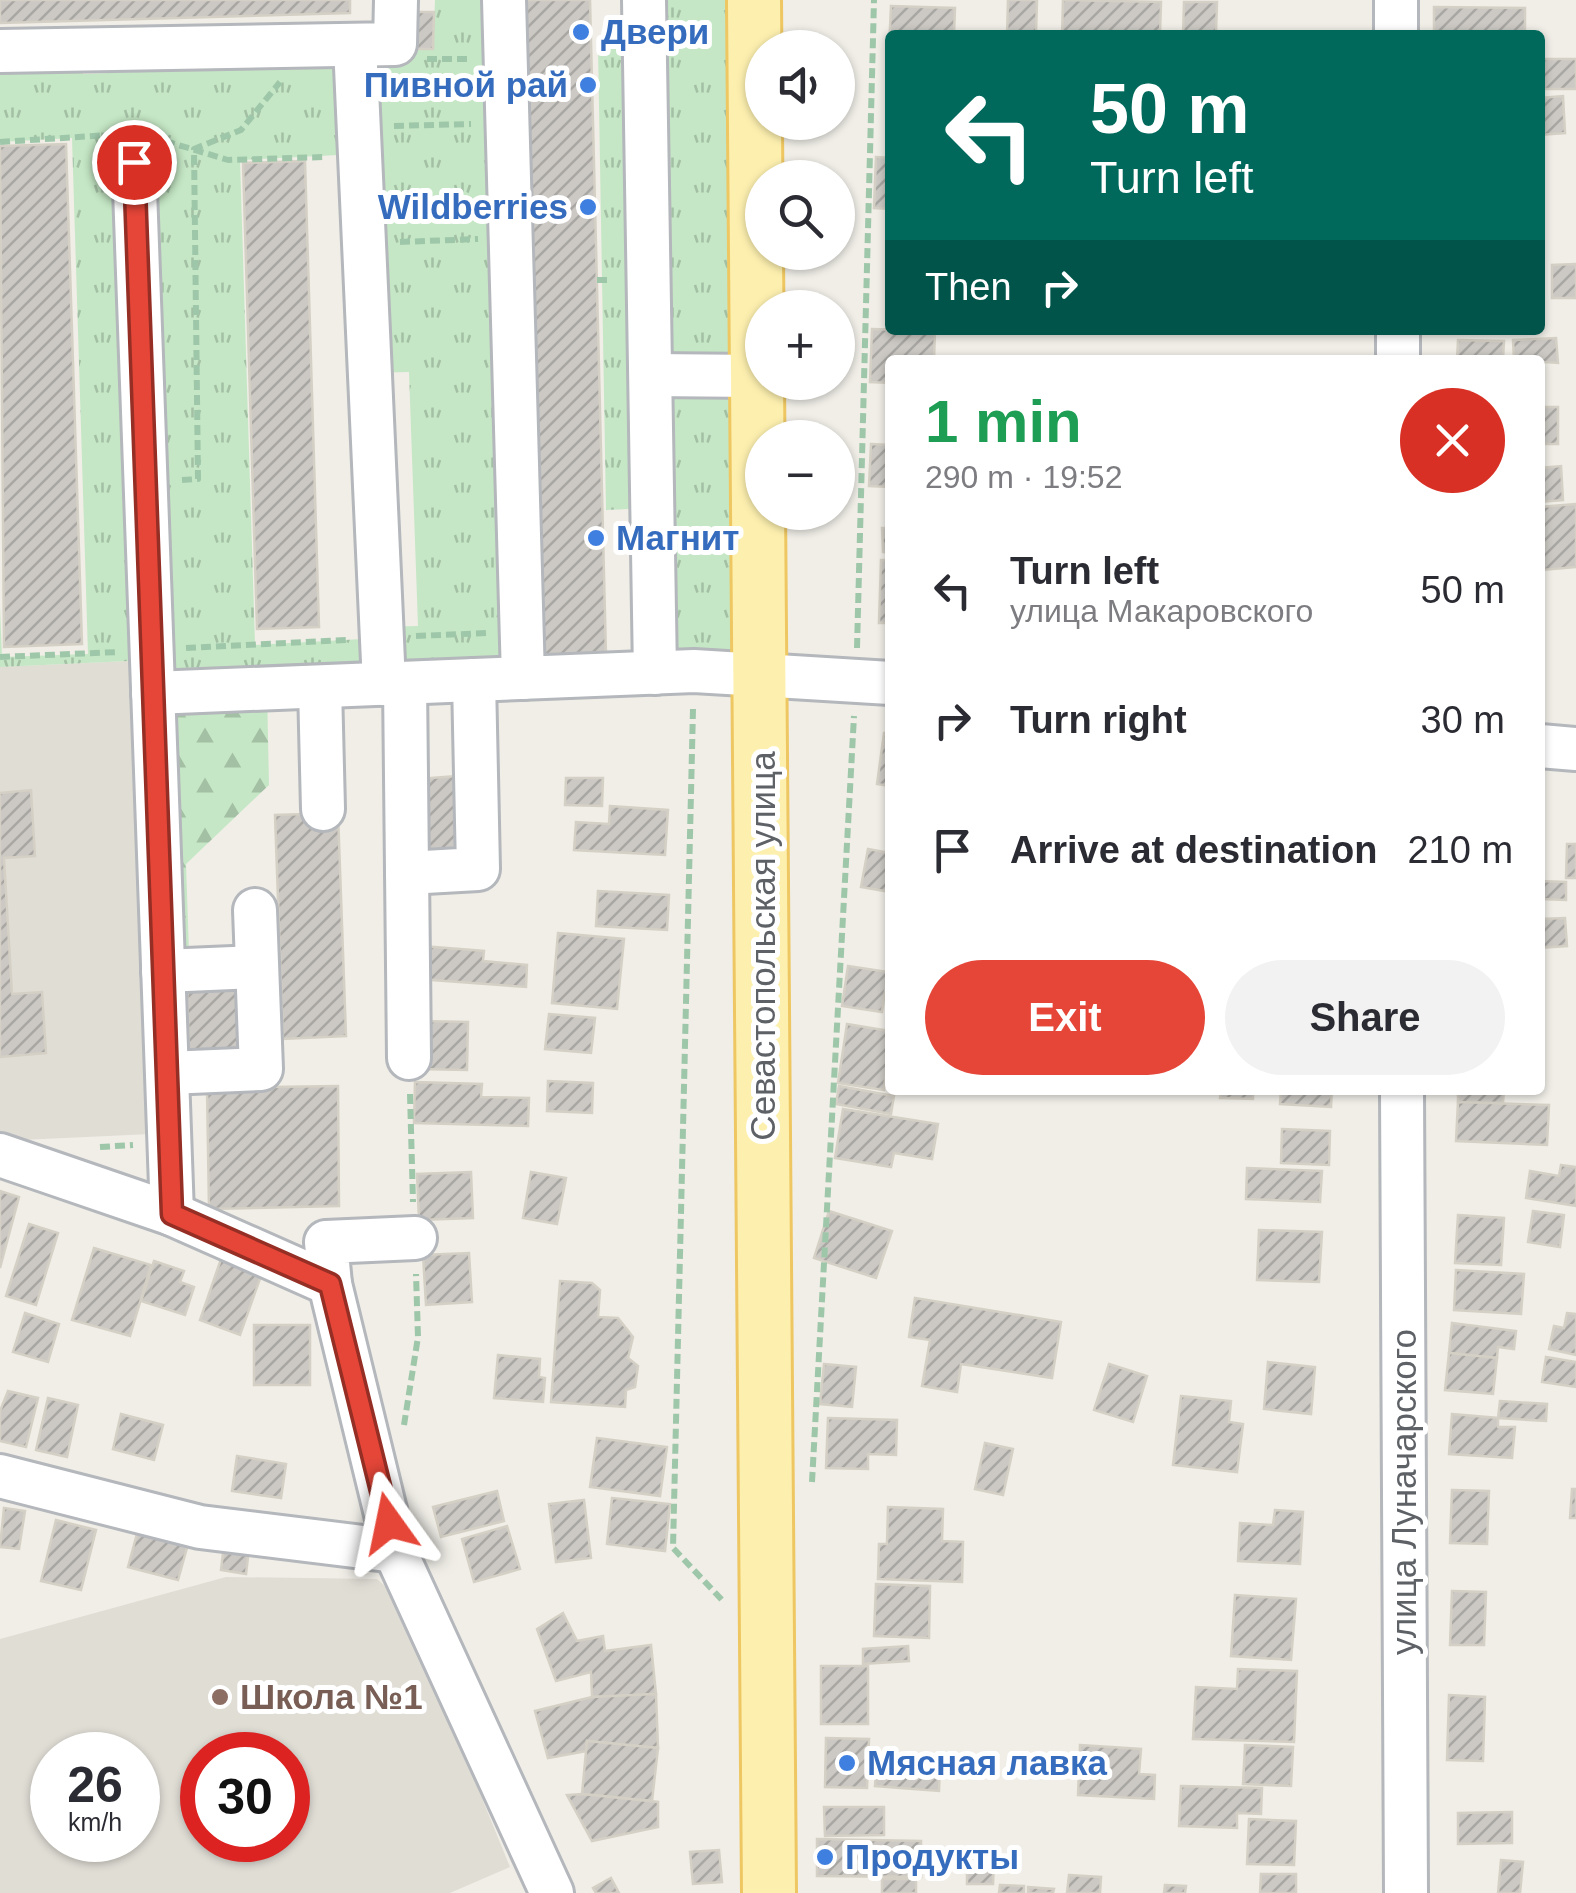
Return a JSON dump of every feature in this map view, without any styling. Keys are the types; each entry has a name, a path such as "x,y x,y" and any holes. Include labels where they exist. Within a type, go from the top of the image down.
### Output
{"main road":[{"name":"Севастопольская улица","path":"754,0 758,290"},
{"name":"Севастопольская улица","path":"759,400 769,1893"}],"street":[{"path":"0,51 396,44 396,0"},
{"path":"504,0 524,678"},
{"path":"644,0 650,375 674,672"},
{"path":"1396,0 1396,30"},
{"path":"355,45 381,638 394,684 407,873 409,1058"},
{"path":"138,145 156,953 167,1073 172,1214"},
{"path":"650,375 745,376"},
{"path":"152,693 674,672 762,673 873,682"},
{"path":"407,873 478,870 474,680"},
{"path":"320,687 323,809"},
{"path":"1545,746 1576,749"},
{"path":"167,1073 261,1069 255,910"},
{"path":"156,953 257,967"},
{"name":"улица Луначарского","path":"1402,1095 1406,1893"},
{"path":"0,1155 172,1214 330,1284"},
{"path":"414,1238 326,1242 330,1284 395,1551 552,1893"},
{"path":"0,1476 200,1527 395,1551"}],"path":[{"path":"811,1500 873,682 874,0"},
{"path":"194,150 242,130 308,46"},
{"path":"0,142 138,145 194,150 228,160 508,123"},
{"path":"146,482 198,479 194,150"},
{"path":"364,243 511,238"},
{"path":"0,657 522,631"},
{"path":"674,672 673,1548 733,1611"}],"shaded area":[{"path":"129,661 151,1134 0,1141 0,667"},
{"name":"Школа №1","path":"226,1577 377,1579 401,1600 510,1867 450,1893 0,1893 0,1639"}],"green space":[{"path":"435,0 504,0 523,678 153,693 151,650 128,651 129,661 0,667 0,607 2,657 88,654 72,138 0,142 0,51 82,50 83,74 260,67 396,49 433,49","holes":["358,154 370,373 409,372 418,626 381,627 380,638 255,645 240,160"]},
{"path":"644,0 754,0 754,30 745,30 745,140 756,140 756,160 745,160 745,270 757,270 757,290 745,290 745,400 759,400 759,420 745,420 745,530 760,530 762,673 655,673 652,508 606,510 598,47 645,46"},
{"path":"267,689 269,785 186,864 189,952 162,954 153,693"}],"building":[{"path":"0,0 350,0 350,13 0,23"},
{"path":"525,0 590,0 606,656 541,658"},
{"path":"1008,0 1037,0 1036,30 1007,30"},
{"path":"1063,0 1161,2 1160,30 1062,30"},
{"path":"1184,2 1217,2 1216,30 1183,30"},
{"path":"891,6 955,8 954,30 890,30"},
{"path":"1434,7 1525,8 1525,30 1434,30"},
{"path":"407,12 434,12 433,49 406,49"},
{"path":"1545,59 1576,59 1576,89 1545,89"},
{"path":"1563,96 1565,133 1545,135 1545,98"},
{"path":"66,144 82,644 4,647 0,146"},
{"path":"876,157 885,158 885,209 874,208"},
{"path":"305,161 319,627 257,629 243,163"},
{"path":"1576,264 1576,298 1552,298 1552,265"},
{"path":"872,329 885,329 885,335 935,335 934,355 885,355 885,383 870,382"},
{"path":"1556,338 1558,363 1545,362 1545,355 1514,355 1513,340"},
{"path":"1458,340 1504,341 1503,355 1457,355"},
{"path":"1545,407 1558,407 1558,444 1545,444"},
{"path":"871,444 885,445 885,487 869,486"},
{"path":"1561,466 1563,500 1545,502 1545,468"},
{"path":"1576,504 1576,567 1545,570 1545,507"},
{"path":"881,560 885,560 885,623 879,623"},
{"path":"884,733 885,733 885,785 877,784"},
{"path":"456,776 461,861 423,863 419,779"},
{"path":"566,778 603,778 602,806 565,805"},
{"path":"31,790 35,856 4,858 12,994 42,992 46,1053 0,1057 0,793"},
{"path":"610,806 668,810 665,855 574,850 576,822 609,824"},
{"path":"338,813 346,1036 283,1039 275,815"},
{"path":"1567,844 1576,844 1576,878 1566,878"},
{"path":"868,849 885,852 885,891 861,887"},
{"path":"1545,881 1566,882 1566,900 1545,899"},
{"path":"598,891 669,895 667,930 596,926"},
{"path":"1565,918 1567,946 1545,948 1545,919"},
{"path":"558,933 624,939 617,1009 552,1003"},
{"path":"422,946 484,951 483,961 527,965 526,987 419,979"},
{"path":"848,966 885,972 882,1012 842,1006"},
{"path":"247,986 249,1053 189,1055 187,988"},
{"path":"549,1014 595,1018 591,1053 545,1049"},
{"path":"419,1021 468,1022 467,1070 418,1069"},
{"path":"847,1024 885,1030 884,1090 838,1083"},
{"path":"548,1081 593,1083 592,1113 547,1111"},
{"path":"415,1082 482,1084 481,1097 529,1098 528,1126 414,1123"},
{"path":"338,1086 339,1206 209,1209 207,1088"},
{"path":"839,1086 894,1096 891,1114 836,1104"},
{"path":"1220,1095 1253,1095 1253,1099 1220,1098"},
{"path":"1281,1095 1332,1095 1331,1107 1280,1104"},
{"path":"1458,1095 1504,1095 1503,1103 1458,1102"},
{"path":"1458,1102 1549,1105 1547,1145 1456,1141"},
{"path":"843,1109 938,1124 932,1159 894,1153 891,1167 835,1158"},
{"path":"1282,1129 1330,1131 1329,1165 1281,1163"},
{"path":"1561,1165 1576,1167 1576,1206 1526,1198 1530,1171 1559,1176"},
{"path":"1247,1168 1322,1171 1320,1202 1246,1199"},
{"path":"471,1172 473,1218 419,1220 417,1174"},
{"path":"531,1172 566,1178 557,1224 523,1218"},
{"path":"0,1191 19,1197 0,1268"},
{"path":"829,1211 892,1231 876,1278 814,1258"},
{"path":"1533,1211 1564,1215 1560,1247 1528,1242"},
{"path":"1458,1215 1504,1218 1501,1265 1455,1263"},
{"path":"29,1224 58,1233 36,1305 6,1296"},
{"path":"1259,1230 1322,1232 1319,1282 1257,1280"},
{"path":"94,1248 151,1265 130,1336 72,1320"},
{"path":"469,1253 472,1302 426,1305 423,1255"},
{"path":"221,1259 262,1273 240,1335 200,1320"},
{"path":"154,1261 184,1271 180,1282 194,1287 185,1315 141,1301"},
{"path":"1456,1270 1524,1274 1521,1314 1454,1310"},
{"path":"560,1281 592,1283 600,1290 598,1317 618,1318 633,1337 628,1358 638,1366 635,1387 626,1390 625,1407 551,1402"},
{"path":"915,1298 1061,1322 1052,1378 961,1364 957,1392 922,1386 930,1340 909,1337"},
{"path":"25,1313 59,1324 48,1362 13,1352"},
{"path":"1567,1313 1576,1314 1576,1355 1549,1349 1554,1326 1564,1328"},
{"path":"1452,1323 1516,1331 1514,1349 1498,1347 1497,1358 1449,1353"},
{"path":"254,1325 310,1325 310,1385 254,1385"},
{"path":"1449,1353 1497,1358 1493,1394 1445,1390"},
{"path":"498,1355 540,1359 539,1377 545,1378 543,1402 494,1398"},
{"path":"1546,1357 1576,1362 1576,1387 1542,1382"},
{"path":"1268,1362 1315,1367 1311,1414 1264,1409"},
{"path":"824,1364 856,1367 852,1407 820,1404"},
{"path":"1109,1364 1147,1376 1133,1422 1094,1410"},
{"path":"8,1391 38,1398 26,1447 0,1441 0,1411"},
{"path":"1181,1396 1231,1401 1229,1422 1243,1424 1237,1472 1173,1465"},
{"path":"48,1398 78,1405 67,1457 36,1450"},
{"path":"1500,1401 1547,1404 1546,1421 1498,1418"},
{"path":"121,1414 163,1425 154,1460 113,1449"},
{"path":"1452,1414 1498,1418 1498,1427 1515,1427 1512,1458 1449,1454"},
{"path":"828,1418 897,1420 896,1455 868,1454 868,1469 826,1468"},
{"path":"597,1438 667,1447 660,1496 590,1487"},
{"path":"985,1443 1013,1449 1003,1495 975,1489"},
{"path":"237,1456 286,1464 281,1498 232,1491"},
{"path":"1572,1489 1576,1489 1576,1518 1570,1518"},
{"path":"1452,1490 1489,1491 1487,1544 1450,1543"},
{"path":"497,1491 504,1521 441,1537 433,1507"},
{"path":"612,1498 670,1504 665,1551 607,1544"},
{"path":"584,1500 591,1558 556,1562 549,1504"},
{"path":"888,1507 943,1509 942,1541 963,1542 962,1582 878,1579 879,1544 887,1544"},
{"path":"4,1508 25,1511 19,1549 0,1547"},
{"path":"1275,1510 1303,1512 1300,1564 1238,1561 1240,1523 1273,1525"},
{"path":"56,1520 96,1530 81,1590 41,1581"},
{"path":"507,1526 520,1569 474,1582 462,1539"},
{"path":"138,1530 188,1544 178,1580 128,1567"},
{"path":"225,1536 250,1540 246,1574 221,1570"},
{"path":"876,1584 930,1586 929,1638 874,1636"},
{"path":"1452,1591 1486,1592 1484,1645 1450,1645"},
{"path":"1235,1595 1296,1599 1291,1660 1231,1656"},
{"path":"563,1613 577,1641 603,1636 605,1651 651,1645 656,1694 592,1697 591,1672 556,1681 537,1629"},
{"path":"908,1646 909,1661 863,1664 863,1649"},
{"path":"821,1666 868,1666 868,1724 821,1724"},
{"path":"1238,1669 1297,1671 1294,1742 1193,1739 1196,1687 1237,1689"},
{"path":"656,1694 658,1748 587,1741 587,1751 548,1758 535,1711 592,1697"},
{"path":"1449,1695 1485,1697 1483,1761 1447,1760"},
{"name":"Мясная лавка","path":"826,1738 869,1739 867,1788 825,1787"},
{"path":"587,1741 658,1748 652,1801 582,1794"},
{"path":"1080,1745 1141,1749 1139,1774 1155,1775 1154,1799 1078,1795"},
{"path":"1245,1745 1293,1747 1291,1786 1243,1784"},
{"path":"877,1759 940,1763 939,1791 875,1786"},
{"path":"1181,1786 1262,1788 1261,1814 1237,1813 1237,1828 1179,1826"},
{"path":"567,1795 658,1802 658,1827 592,1841"},
{"path":"824,1807 884,1807 884,1835 825,1836"},
{"path":"1512,1812 1512,1843 1458,1844 1458,1813"},
{"path":"1249,1819 1296,1821 1294,1865 1247,1864"},
{"path":"817,1839 921,1841 921,1877 817,1876"},
{"path":"719,1850 722,1882 693,1884 690,1852"},
{"path":"967,1860 994,1860 993,1884 967,1884"},
{"path":"1501,1860 1523,1862 1520,1893 1498,1893"},
{"path":"1261,1874 1296,1874 1296,1893 1260,1893"},
{"path":"1069,1875 1101,1877 1100,1893 1067,1893"},
{"path":"611,1878 619,1893 596,1893 593,1888"},
{"path":"882,1879 916,1879 916,1893 882,1893"},
{"path":"1000,1885 1024,1886 1024,1893 999,1893"},
{"path":"1165,1885 1186,1886 1185,1893 1164,1893"},
{"path":"1028,1887 1054,1889 1053,1893 1028,1893"}],"place":[{"name":"Двери","path":"581,32"},
{"name":"Пивной рай","path":"588,85"},
{"name":"Wildberries","path":"588,207"},
{"name":"Магнит","path":"596,538"},
{"name":"Школа №1","path":"220,1697"},
{"name":"Мясная лавка","path":"847,1763"},
{"name":"Продукты","path":"825,1857"}],"route":[{"path":"134,162 172,1214 330,1284 389,1523"}]}
